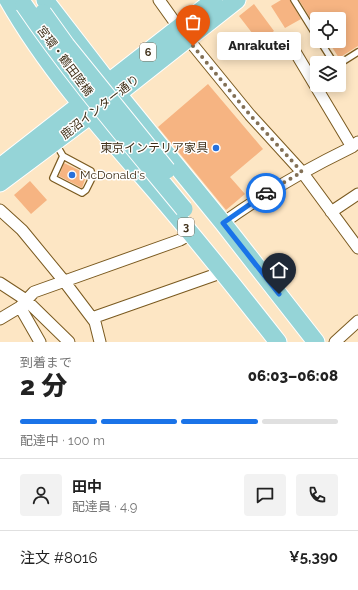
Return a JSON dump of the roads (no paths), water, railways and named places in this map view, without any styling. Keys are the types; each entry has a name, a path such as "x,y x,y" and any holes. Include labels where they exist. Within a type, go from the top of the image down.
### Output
{"main road":[{"name":"3","path":"8,0 23,27 42,54 86,110 223,272 278,342"},
{"path":"45,0 113,88 223,223 316,342"},
{"name":"鹿沼インター通り","path":"183,33 214,0"},
{"name":"鹿沼インター通り","path":"0,167 86,110 183,33 237,0"},
{"name":"宮環・鶴田陸橋","path":"26,2 66,45 187,205"},
{"name":"鹿沼インター通り","path":"0,183 59,149 86,110"},
{"name":"3","path":"187,205 291,342"},
{"name":"3","path":"187,205 306,342"}],"street":[{"path":"158,0 250,115 302,172 358,248"},
{"path":"223,223 248,205 302,172 355,144 291,45"},
{"path":"331,212 358,194"},
{"path":"0,210 22,230 64,281 95,322 100,342"},
{"path":"0,319 23,304 34,292 180,240 191,234"},
{"path":"92,318 223,272"},
{"path":"0,283 69,342"},
{"path":"23,304 40,342"},
{"path":"335,342 358,321"}],"lane":[{"path":"294,0 310,26"},
{"path":"346,60 358,52"},
{"path":"59,149 87,168 92,175 86,190 82,193 53,178 59,149"}],"place":[{"name":"Anrakutei","path":"193,46"},
{"name":"東京インテリア家具","path":"216,148"},
{"name":"McDonald's","path":"72,175"}]}
